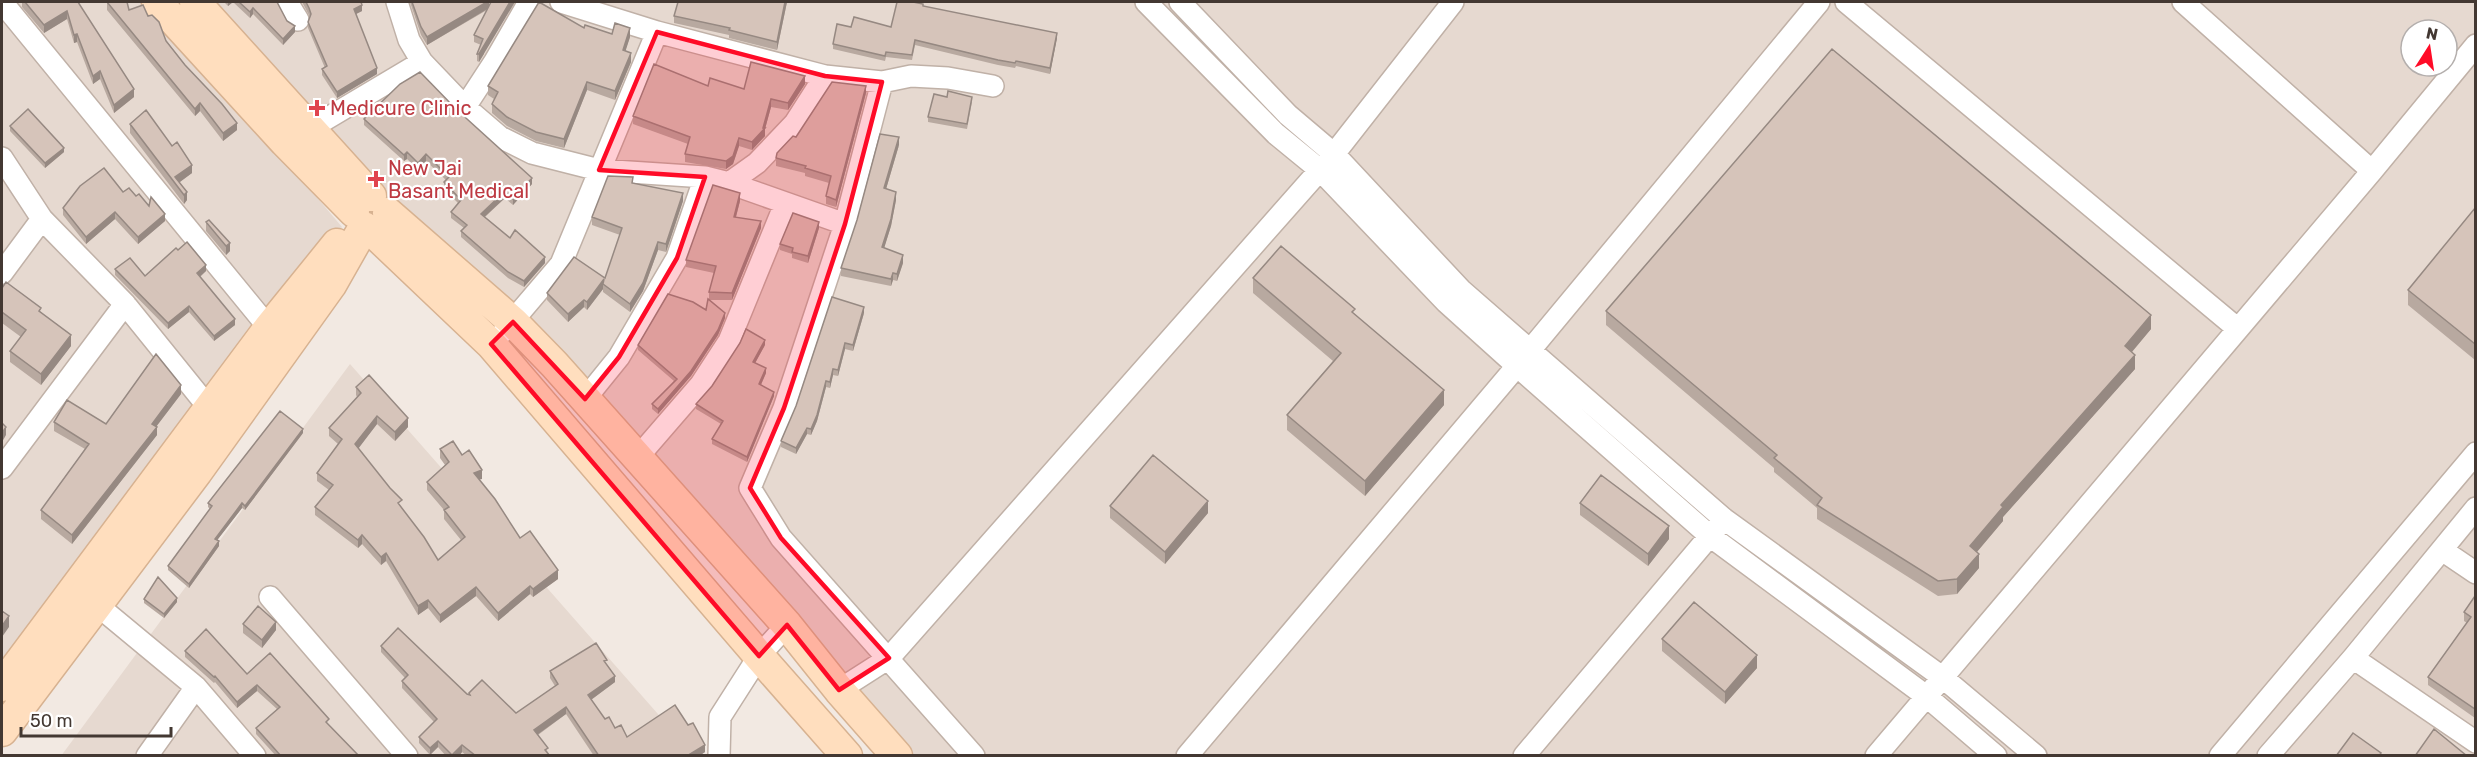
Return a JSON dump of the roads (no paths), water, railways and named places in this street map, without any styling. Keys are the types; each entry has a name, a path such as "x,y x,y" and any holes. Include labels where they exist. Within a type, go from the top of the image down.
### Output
{"main road":[{"path":"157,2 285,142 367,216 491,344 759,657 848,756"},
{"path":"195,2 310,128 367,216 513,322 788,625 839,690 897,756"},
{"path":"2,686 269,328 367,216"},
{"path":"2,731 197,472 317,304 367,216"}],"street":[{"path":"2,2 269,328"},
{"path":"287,2 298,20"},
{"path":"398,2 409,40 422,62 465,107 500,137 532,153 599,170 705,177 729,183 845,224"},
{"path":"465,107 530,2"},
{"path":"561,2 657,32 825,76 882,82 911,76 948,78 993,86"},
{"path":"1146,2 1276,134 1320,170 1446,302 1523,358 1724,519 1942,677 2036,756"},
{"path":"1180,2 1288,115 1334,154 1523,358 1710,536 1926,696 1996,756"},
{"path":"839,690 889,658 1334,154 1453,2"},
{"path":"1186,756 1523,358 1819,2"},
{"path":"1846,2 2238,328"},
{"path":"2183,2 2372,171"},
{"path":"491,344 513,322 561,264 657,32"},
{"path":"1876,756 2372,171 2475,45"},
{"path":"310,128 422,62"},
{"path":"729,183 757,162 795,123 825,76"},
{"path":"882,82 845,224 784,408 750,488 781,538 974,756"},
{"path":"2,158 42,219 125,304 209,408"},
{"path":"585,399 619,357 677,258 705,177"},
{"path":"637,458 701,384 729,341 785,204"},
{"path":"2,273 42,219"},
{"path":"2,468 125,304"},
{"path":"2220,756 2475,453"},
{"path":"2268,756 2353,658 2475,508"},
{"path":"1524,756 1724,519"},
{"path":"2442,550 2475,573"},
{"path":"270,597 407,756"},
{"path":"97,605 196,687 255,756"},
{"path":"718,756 720,717 759,657 788,625"},
{"path":"2353,658 2475,742"},
{"path":"147,756 196,687"}],"place":[{"name":"Medicure Clinic","path":"317,108"},
{"name":"New Jai Basant Medical","path":"376,179"}]}
